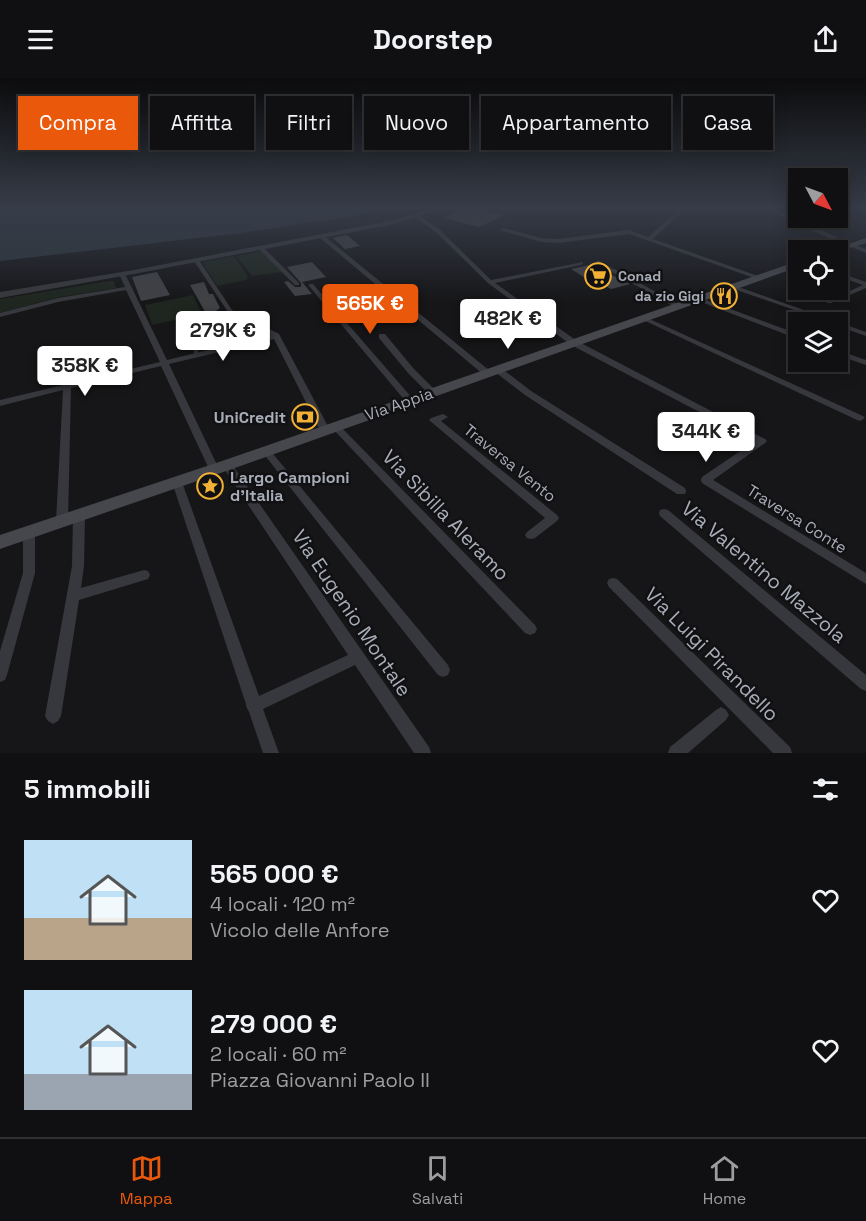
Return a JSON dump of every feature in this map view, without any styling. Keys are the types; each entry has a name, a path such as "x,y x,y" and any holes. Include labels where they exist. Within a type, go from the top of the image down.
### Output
{"main road":[{"path":"848,246 866,240"},
{"name":"Via Appia","path":"0,542 221,467 788,268"}],"street":[{"path":"0,295 197,261 304,240"},
{"path":"325,240 492,372 681,491"},
{"path":"447,240 490,282 574,343"},
{"path":"539,240 568,240"},
{"path":"650,240 759,278"},
{"path":"840,240 866,251"},
{"path":"261,248 297,284"},
{"path":"197,261 234,315 276,336"},
{"path":"490,282 581,263"},
{"name":"Via Eugenio Montale","path":"122,274 164,364 221,467 358,657 423,753"},
{"path":"848,278 866,285"},
{"path":"311,285 410,401"},
{"path":"829,302 866,285"},
{"path":"733,287 805,312"},
{"path":"0,315 58,300 129,288"},
{"path":"698,299 788,333"},
{"path":"643,318 860,417"},
{"path":"503,333 544,321"},
{"path":"848,327 866,334"},
{"path":"0,403 276,336"},
{"name":"Via Sibilla Aleramo","path":"276,336 331,428 530,629"},
{"path":"382,336 433,393"},
{"name":"Traversa Conte","path":"574,343 762,441 706,480 864,575"},
{"path":"848,356 866,363"},
{"path":"62,521 67,388"},
{"name":"Traversa Vento","path":"442,417 434,420 553,518 531,535"},
{"path":"266,451 443,670"},
{"path":"177,482 271,753"},
{"name":"Via Valentino Mazzola","path":"664,513 866,684"},
{"path":"53,716 78,566 79,515"},
{"path":"0,675 29,573 29,532"},
{"path":"73,596 144,574"},
{"name":"Via Luigi Pirandello","path":"613,583 784,753"},
{"path":"254,706 358,657"},
{"path":"676,753 721,715"}],"lane":[{"path":"597,262 677,306"},
{"path":"196,355 195,332 203,324 234,315"}],"shaded area":[{"path":"0,240 185,240 0,261"},
{"path":"262,251 283,272 252,276 236,256"},
{"path":"234,256 248,277 246,280 217,286 202,262"},
{"path":"114,281 116,288 60,297 0,313 0,299"},
{"path":"193,295 202,314 152,325 145,305"}],"building":[{"path":"335,240 352,240 360,246 345,249"},
{"path":"312,262 326,277 302,282 312,294 295,296 284,282 288,281 295,287 301,287 301,283 287,267"},
{"name":"Conad","path":"594,264 630,284 611,289 600,283 595,284 571,269"},
{"path":"157,272 170,295 141,301 132,277"},
{"path":"204,282 209,294 213,294 220,308 208,317 190,285"}],"place":[{"name":"Conad","path":"598,276"},
{"name":"da zio Gigi","path":"724,296"},
{"name":"UniCredit","path":"305,417"},
{"name":"Largo Campioni d'Italia","path":"210,486"}]}
